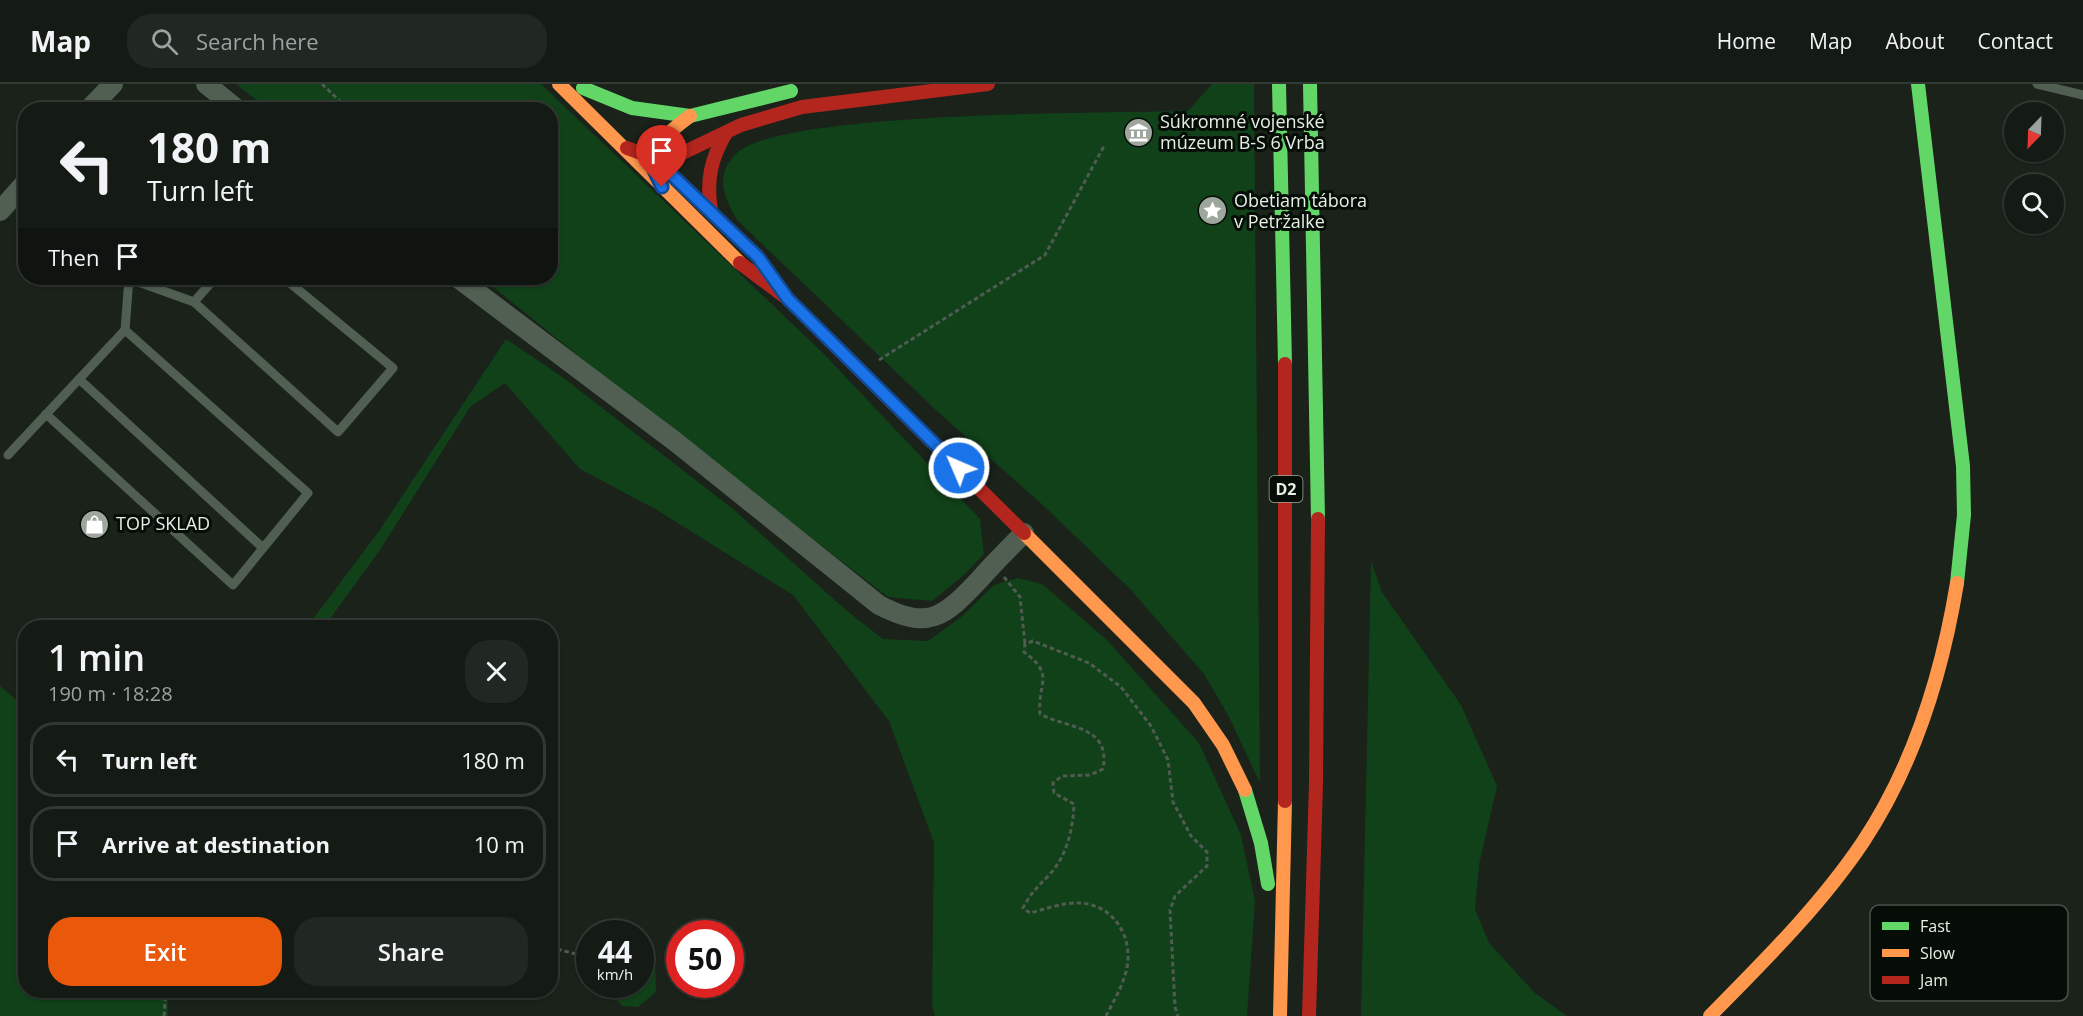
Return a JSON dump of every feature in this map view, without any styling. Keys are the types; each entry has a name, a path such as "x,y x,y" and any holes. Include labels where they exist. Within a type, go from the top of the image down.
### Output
{"main road":[{"path":"559,84 626,147 662,187 745,268 788,299 862,370 1167,673 1211,725 1232,760 1257,823 1265,853 1268,900"},
{"path":"626,147 654,158 670,159 765,116 802,107 988,84"},
{"name":"D2","path":"1279,84 1286,328 1284,882 1280,1016"},
{"name":"D2","path":"1309,1016 1315,875 1316,332 1310,84"},
{"path":"1710,1016 1815,904 1878,817 1912,747 1940,660 1963,538 1963,481 1936,224 1918,84"},
{"path":"581,86 632,108 690,116 801,89"},
{"path":"581,86 670,173"},
{"path":"662,187 654,170 655,147 662,137 690,116"},
{"path":"694,195 715,214 706,191 707,174 726,133"},
{"path":"758,257 788,299"},
{"path":"1315,875 1326,931"}],"street":[{"path":"96,102 113,84"},
{"path":"206,84 228,102"},
{"path":"0,211 18,191"},
{"path":"467,285 686,451 888,609 912,618 939,615 951,610 1024,533"}],"lane":[{"path":"2037,84 2083,95"},
{"path":"8,455 125,330 129,285"},
{"path":"149,285 194,302 338,432 393,368 292,285"},
{"path":"194,302 209,285"},
{"path":"46,414 233,585 308,493 125,330"},
{"path":"79,379 263,548"}],"path":[{"path":"322,84 341,102"},
{"path":"862,370 1045,255 1104,146"},
{"path":"993,564 1020,597 1024,652 1041,666 1044,680 1039,702 1040,714 1051,720 1083,729 1101,742 1106,756 1103,769 1090,775 1062,776 1053,783 1054,792 1074,804 1073,825 1060,858 1050,874 1033,889 1023,908 1030,914 1080,903 1110,912 1123,930 1129,954 1125,977 1106,1016"},
{"path":"1025,644 1033,641 1052,646 1089,663 1121,687 1151,726 1168,760 1173,802 1191,836 1207,852 1207,866 1175,896 1170,910 1175,1007 1178,1016"},
{"path":"558,948 576,954"},
{"path":"164,1016 165,998"}],"green space":[{"path":"236,84 541,84 824,354 980,519 984,554 964,575 932,601 888,597 638,404 491,285 558,285 558,102 259,102"},
{"path":"1212,84 1254,84 1260,783 1228,715 1204,674 1130,589 1045,507 937,411 737,220 723,187 725,170 736,154 764,140 813,129 949,117 1188,111"},
{"path":"506,339 561,376 733,509 846,610 883,639 928,641 961,617 994,585 1018,578 1042,584 1107,640 1199,743 1241,835 1255,901 1247,1016 935,1016 932,1005 934,843 889,721 793,595 657,510 580,469 505,383 470,407 380,550 329,620 312,620 379,531"},
{"path":"1371,561 1382,592 1461,705 1497,786 1479,865 1475,909 1489,943 1535,993 1567,1016 1361,1016"},
{"path":"0,686 18,702 18,998 167,998 168,1016 0,1016"},
{"path":"654,955 655,955 656,992 654,994"},
{"path":"615,998 649,998 638,1007 622,1006"}],"traffic: fast":[{"path":"1279,84 1285,364"},
{"path":"1310,84 1318,519"},
{"path":"1918,84 1963,466 1964,515 1957,583"},
{"path":"583,88 632,108 690,116 791,91"},
{"path":"1245,790 1261,843 1268,884"}],"traffic: slow":[{"path":"559,84 740,263"},
{"path":"656,174 655,155 662,140 690,116"},
{"path":"1024,533 1194,703 1223,745 1245,790"},
{"path":"1710,1016 1810,911 1846,866 1881,812 1897,782 1924,718 1943,651 1957,583"},
{"path":"1280,1016 1285,801"}],"traffic: jam":[{"path":"627,148 654,158 670,159 741,125 802,107 988,84"},
{"path":"711,210 709,189 711,170 726,133"},
{"path":"740,263 788,299 1024,533"},
{"path":"1285,364 1285,801"},
{"path":"1309,1016 1316,783 1318,519"}],"place":[{"name":"Súkromné vojenské múzeum B-S 6 Vrba","path":"1139,132"},
{"name":"Obetiam tábora v Petržalke","path":"1213,211"},
{"name":"TOP SKLAD","path":"95,524"}],"route":[{"path":"662,187 654,170 654,158 758,257 788,299 959,468"}]}
